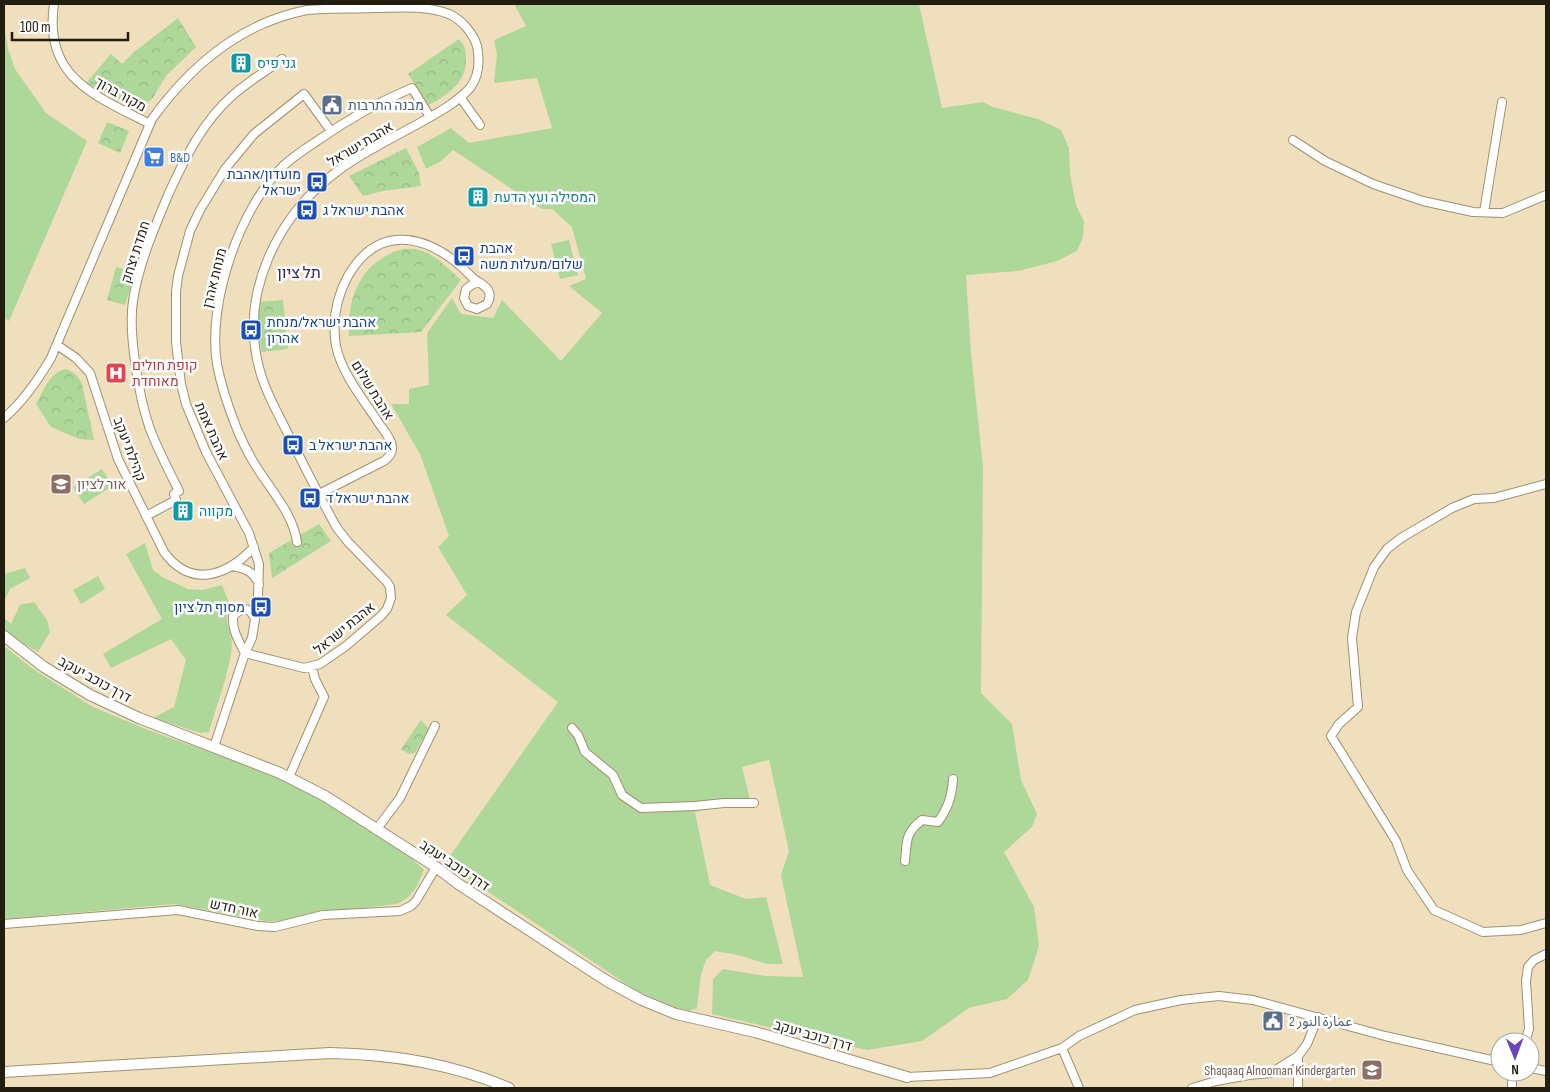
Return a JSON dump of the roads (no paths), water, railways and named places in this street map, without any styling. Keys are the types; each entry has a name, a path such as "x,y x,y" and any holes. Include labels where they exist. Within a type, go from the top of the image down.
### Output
{"street":[{"name":"מקור ברוך","path":"54,4 53,28 56,44 66,69 81,86 90,92 150,124"},
{"name":"אהבת ישראל","path":"4,418 35,385 57,345 150,124 176,87 206,58 238,36 273,20 307,10 423,8 446,13 462,23 472,36 478,51 479,60 476,78 471,86 460,97 430,117 340,169 313,191 286,225 274,245 260,280 254,309 254,344 260,372 273,405 331,518 342,535 387,582 392,598 388,609 363,632 328,660 312,667 294,666 244,653"},
{"name":"חמדת יצחק","path":"146,516 176,500 174,494 179,491 150,428 139,383 132,303 137,278 164,205 187,154 204,129 232,96 282,59"},
{"name":"מנחת אהרן","path":"297,542 290,521 254,463 238,430 224,390 217,363 215,340 218,307 225,273 252,206 282,167 300,152 331,131 390,97 412,88 430,117"},
{"name":"אהבת אמת","path":"214,747 244,653 252,638 260,564 254,547 206,452 186,404 181,384 176,342 176,292 184,251 190,231 200,210 225,169 254,134 304,94 331,131"},
{"path":"460,97 480,125"},
{"path":"1484,212 1502,102"},
{"path":"1293,140 1325,161 1373,184 1423,201 1473,212 1503,213 1546,195"},
{"name":"אהבת שלום","path":"319,494 384,461 391,454 392,449 388,437 349,378 336,347 335,315 338,300 348,276 358,262 380,246 402,240 414,240 434,247 465,270"},
{"path":"465,270 477,283 485,286 490,293 489,301 481,308 472,308 466,302 464,293 469,286 477,283"},
{"path":"465,270 469,286"},
{"name":"קהילת יעקב","path":"57,345 76,358 90,373 118,459 164,552 170,560 185,572 194,574 208,574 232,566"},
{"path":"1546,484 1494,498 1474,499 1452,508 1387,549 1374,567 1356,612 1352,638 1358,707 1339,724 1331,736 1396,841 1407,870 1434,910 1483,932 1521,930 1546,923"},
{"path":"232,566 244,558 254,547"},
{"path":"232,566 251,572 259,584"},
{"path":"244,653 236,637 233,616 240,610 247,609 252,612 255,619"},
{"name":"דרך כוכב יעקב","path":"4,636 44,667 90,695 139,718 289,777 325,796 436,867 570,958 615,986 642,1000 676,1014 755,1032 907,1077"},
{"path":"289,777 324,697 315,679 312,667"},
{"path":"376,830 402,794 435,726"},
{"path":"572,728 578,734 586,752 613,775 622,795 641,808 754,803"},
{"path":"905,861 911,829 922,820 938,822 947,810 952,794 953,779"},
{"name":"אור חדש","path":"4,924 178,910 258,926 275,927 323,915 400,911 412,906 436,867"},
{"path":"1528,1032 1526,981 1528,967 1534,960 1546,954"},
{"path":"907,1077 990,1073 1062,1048 1079,1036 1135,1010 1182,1000 1219,996 1253,1000 1385,1036 1490,1060"},
{"path":"1192,1088 1216,1080 1249,1074 1271,1073 1298,1056 1307,1044 1318,1017"},
{"path":"1062,1048 1079,1088"},
{"path":"4,1072 320,1054 353,1054 398,1058 460,1071 488,1079 509,1088"},
{"path":"1298,1056 1298,1088"}],"place":[{"name":"גני פיס","path":"241,63"},
{"name":"מבנה התרבות","path":"332,105"},
{"name":"B&D","path":"154,157"},
{"name":"מועדון/אהבת ישראל","path":"317,182"},
{"name":"המסילה ועץ הדעת","path":"478,197"},
{"name":"אהבת ישראל ג","path":"307,210"},
{"name":"אהבת שלום/מעלות משה","path":"464,256"},
{"name":"אהבת ישראל/מנחת אהרון","path":"251,330"},
{"name":"קופת חולים מאוחדת","path":"116,373"},
{"name":"אהבת ישראל ב","path":"293,445"},
{"name":"אור לציון","path":"61,484"},
{"name":"אהבת ישראל ד","path":"310,498"},
{"name":"מקווה","path":"183,511"},
{"name":"מסוף תל ציון","path":"261,607"},
{"name":"عمارة النور 2","path":"1273,1021"},
{"name":"Shaqaaq Alnooman Kindergarten","path":"1372,1070"}],"district":[{"name":"תל ציון","path":"299,272"}]}
